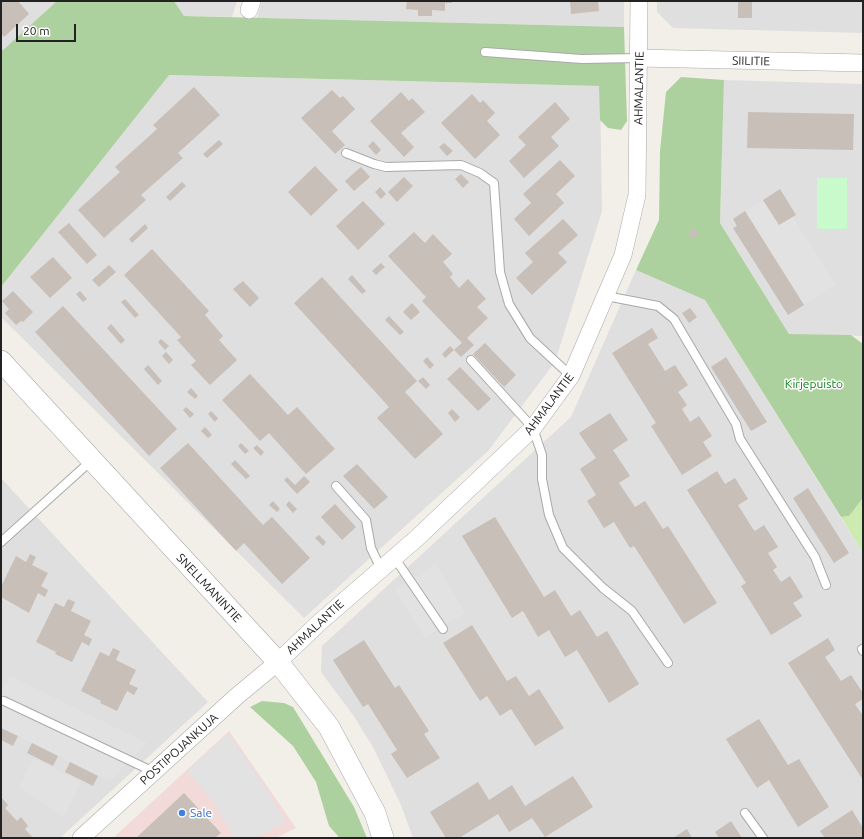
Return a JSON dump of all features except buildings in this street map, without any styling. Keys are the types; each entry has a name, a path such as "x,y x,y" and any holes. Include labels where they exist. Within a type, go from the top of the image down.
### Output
{"street":[{"name":"AHMALANTIE","path":"278,662 320,622 381,569 532,428 571,376 623,255 637,195 639,1"},
{"name":"SIILITIE","path":"639,58 863,63"},
{"name":"SNELLMANINTIE","path":"1,362 278,662 329,727 376,813 383,838"},
{"name":"POSTIPOJANKUJA","path":"81,838 237,696 278,662"}],"lane":[{"path":"485,52 582,59 639,58"},
{"path":"346,153 386,167 461,166 480,173 494,183 500,272 509,304 530,338 571,376"},
{"path":"606,296 658,306 674,319 736,424 740,439 815,558 826,585"},
{"path":"471,360 532,428 542,455 542,480 549,515 563,548 604,588 632,611 668,663"},
{"path":"1,542 92,460"},
{"path":"336,486 366,520 371,548 381,569"},
{"path":"394,557 443,629"},
{"path":"4,701 154,772"},
{"path":"745,813 763,838"}],"shaded area":[{"path":"1,1 57,1 3,50 1,48"},
{"path":"174,1 237,1 232,17 184,16"},
{"path":"262,1 624,1 624,27 257,18"},
{"path":"657,1 863,1 863,33 673,28 657,12"},
{"path":"168,75 600,86 602,211 555,362 488,451 304,618 1,317 1,287"},
{"path":"724,80 863,84 863,336 789,334 720,223"},
{"path":"763,200 779,225 793,217 836,285 788,315 733,228 737,226 733,219"},
{"path":"636,270 705,300 863,553 863,838 413,838 401,805 373,747 353,715 321,672 322,646 571,417"},
{"path":"1,478 208,702 60,838 1,838"},
{"path":"436,564 465,613 425,638 395,589"},
{"path":"10,676 147,743 110,781 1,728 1,693"},
{"path":"229,731 296,828 276,838 113,838"},
{"path":"228,734 254,770 286,822 254,838 235,838 214,803 187,771"},
{"path":"33,758 81,782 64,817 19,787"}],"green space":[{"path":"57,1 174,1 184,16 624,27 627,121 621,130 608,128 600,120 599,86 169,75 1,287 1,48 3,50"},
{"name":"Kirjepuisto","path":"681,77 724,80 720,223 789,334 851,335 863,344 863,498 849,516 841,517 705,300 636,270 659,220 660,151 666,92"},
{"path":"817,178 847,178 847,229 817,229"},
{"path":"863,498 863,553 841,517 849,516"},
{"path":"262,701 284,703 293,707 354,807 367,838 338,838 329,826 316,782 293,746 250,707"}],"place":[{"name":"Sale","path":"182,813"}]}
